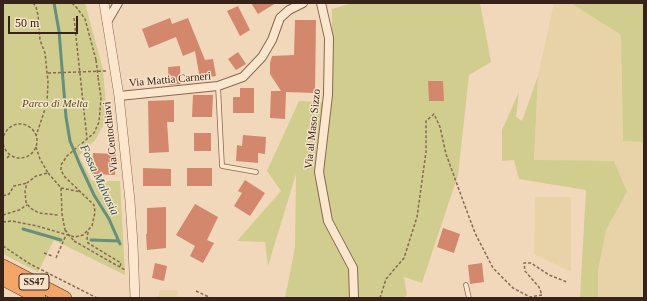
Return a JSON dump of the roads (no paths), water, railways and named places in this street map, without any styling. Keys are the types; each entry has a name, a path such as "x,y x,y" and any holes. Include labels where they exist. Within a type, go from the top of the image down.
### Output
{"highway":[{"name":"SS47","path":"3,266 65,298"},
{"name":"SS47","path":"3,279 39,298"},
{"path":"3,289 28,298"}],"street":[{"path":"107,22 118,3"},
{"name":"Via Mattia Carneri","path":"119,96 218,86 243,77 262,57 272,40 280,18 288,10 303,3"},
{"name":"Via al Maso Sizzo","path":"320,3 329,38 328,88 319,172 328,220 353,268 354,298"},
{"name":"Via Centochiavi","path":"103,5 119,96 130,201 135,298"}],"lane":[{"path":"218,86 222,166 256,172"},
{"path":"466,285 469,298"}],"waterway":[{"name":"Fossa Malvasia","path":"54,3 59,31 66,117 70,141 94,195 109,219 120,244"},
{"path":"23,229 61,240"},
{"path":"91,240 119,241"}],"park label":[{"name":"Parco di Melta","path":"55,104"}]}
